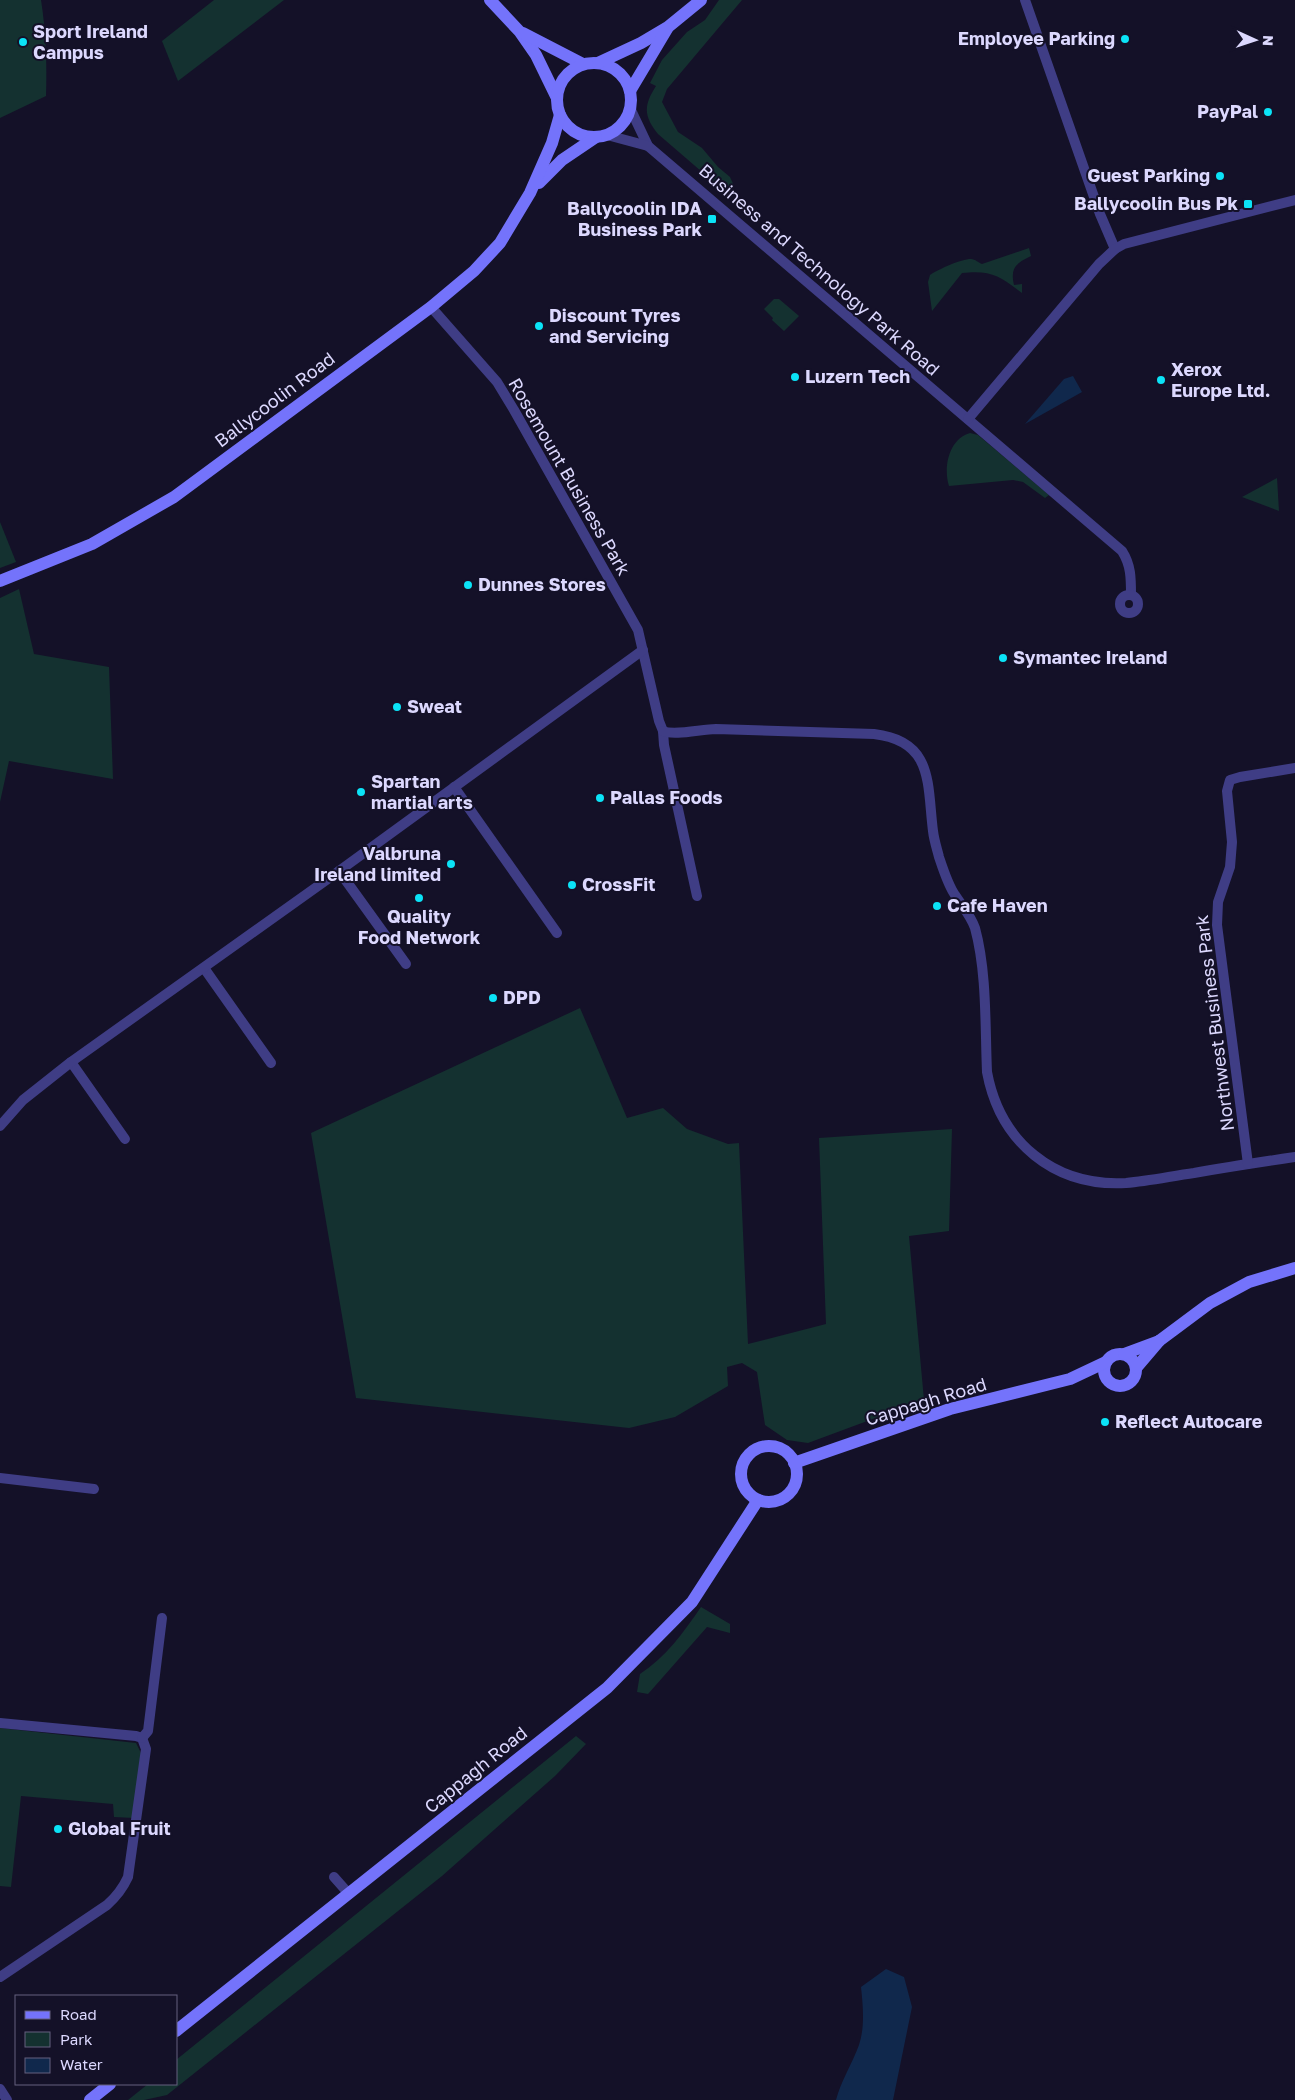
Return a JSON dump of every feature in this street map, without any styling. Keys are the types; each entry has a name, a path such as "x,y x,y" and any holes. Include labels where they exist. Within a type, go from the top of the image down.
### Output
{"street":[{"path":"490,0 520,32 543,69 556,96 560,115 571,130 581,135 602,136 622,124 630,108 630,91 625,80 618,72 598,63 583,64 572,69 559,85 556,96"},
{"path":"598,63 641,43 668,27 701,0"},
{"path":"1025,0 1100,214 1115,249"},
{"path":"630,91 668,27"},
{"path":"520,32 583,64"},
{"name":"Business and Technology Park Road","path":"630,108 648,146 1122,551 1127,559 1131,574 1130,595"},
{"name":"Ballycoolin Road","path":"0,581 92,544 174,497 431,306 474,271 500,243 530,193 552,143 560,115"},
{"name":"Business and Technology Park Road","path":"602,136 648,146"},
{"name":"Ballycoolin Road","path":"530,193 549,171 562,160 602,136"},
{"path":"968,419 1115,249 1140,239 1295,200"},
{"name":"Rosemount Business Park","path":"431,306 497,382 638,630 663,731 664,745 697,896"},
{"path":"0,1126 30,1094 71,1062 339,871 643,650"},
{"path":"663,731 673,733 716,728 874,734 890,736 902,741 914,750 928,776 933,833 940,860 954,893 974,926 980,950 987,1072 990,1090 999,1112 1010,1130 1023,1147 1038,1159 1067,1174 1088,1181 1127,1183 1295,1157"},
{"name":"Northwest Business Park","path":"1248,1164 1217,925 1218,902 1230,866 1232,842 1227,791 1230,780 1235,778 1295,768"},
{"path":"454,787 557,933"},
{"path":"339,871 406,964"},
{"path":"204,968 271,1063"},
{"path":"71,1062 124,1139"},
{"name":"Cappagh Road","path":"794,1463 950,1409 1070,1379 1106,1362 1114,1355 1124,1354 1159,1340 1210,1303 1248,1282 1295,1268"},
{"name":"Cappagh Road","path":"1070,1379 1095,1378 1108,1380 1118,1386 1128,1384 1135,1377 1136,1368 1159,1340"},
{"path":"1124,1354 1132,1359 1136,1368"},
{"path":"1106,1362 1104,1372 1108,1380"},
{"path":"769,1446 785,1451 794,1463 796,1481 791,1490 784,1497 776,1501 758,1500 748,1492 743,1484 741,1475 742,1465 746,1457 760,1447 769,1446"},
{"path":"0,1478 94,1488"},
{"name":"Cappagh Road","path":"178,2029 607,1688 692,1602 758,1500"},
{"path":"142,1738 148,1731 162,1618"},
{"path":"0,1723 142,1738"},
{"path":"0,1977 107,1905 116,1897 124,1885 128,1877 137,1824 146,1749 142,1738"},
{"path":"334,1877 349,1894"},
{"path":"90,2100 109,2085"},
{"path":"0,2089 7,2100"}],"green space":[{"name":"Sport Ireland Campus","path":"0,0 41,0 45,36 46,96 0,118"},
{"path":"214,0 284,0 178,81 162,41"},
{"path":"719,0 742,0 667,89 662,102 678,132 702,148 718,167 730,177 734,186 723,190 658,134 650,121 647,110 649,99 656,86 650,83 662,60 687,32 705,20"},
{"path":"1029,248 1031,256 1021,261 1015,267 1013,274 1014,285 1022,284 1022,293 1001,278 995,276 981,272 962,273 932,311 928,282 930,275 944,267 967,259 972,259 982,264"},
{"path":"774,299 779,299 799,316 784,331 764,309"},
{"path":"970,433 978,435 1049,495 1045,498 1023,482 1013,480 949,486 947,462 949,455 957,441"},
{"path":"1277,478 1279,511 1242,497"},
{"path":"0,522 16,562 0,568"},
{"path":"19,589 34,654 109,667 113,779 9,761 0,802 0,598"},
{"path":"580,1008 627,1118 663,1108 687,1129 728,1144 739,1143 748,1344 826,1324 819,1138 952,1129 949,1231 909,1236 924,1400 808,1443 787,1440 765,1425 757,1372 742,1363 727,1367 728,1386 675,1417 629,1428 356,1398 311,1133"},
{"path":"701,1607 730,1624 730,1633 707,1627 648,1694 637,1692 640,1674 666,1652"},
{"path":"0,1728 136,1743 141,1753 134,1818 114,1817 113,1804 21,1796 11,1887 0,1886"},
{"path":"576,1736 586,1744 555,1776 442,1876 167,2095 144,2100 128,2100 147,2085 178,2085 178,2058"}],"water":[{"path":"1073,376 1082,392 1025,424 1064,379"},
{"path":"886,1969 904,1977 912,2007 893,2100 836,2100 861,2038 863,2016 861,1987"}],"place":[{"name":"Employee Parking","path":"1125,39"},
{"name":"Sport Ireland Campus","path":"23,42"},
{"name":"PayPal","path":"1268,112"},
{"name":"Guest Parking","path":"1220,176"},
{"name":"Ballycoolin Bus Pk","path":"1248,204"},
{"name":"Ballycoolin IDA Business Park","path":"712,219"},
{"name":"Discount Tyres and Servicing","path":"539,326"},
{"name":"Luzern Tech","path":"795,377"},
{"name":"Xerox Europe Ltd.","path":"1161,380"},
{"name":"Dunnes Stores","path":"468,585"},
{"name":"Symantec Ireland","path":"1003,658"},
{"name":"Sweat","path":"397,707"},
{"name":"Spartan martial arts","path":"361,792"},
{"name":"Pallas Foods","path":"600,798"},
{"name":"Valbruna Ireland limited","path":"451,864"},
{"name":"CrossFit","path":"572,885"},
{"name":"Quality Food Network","path":"419,898"},
{"name":"Cafe Haven","path":"937,906"},
{"name":"DPD","path":"493,998"},
{"name":"Reflect Autocare","path":"1105,1422"},
{"name":"Global Fruit","path":"58,1829"}]}
